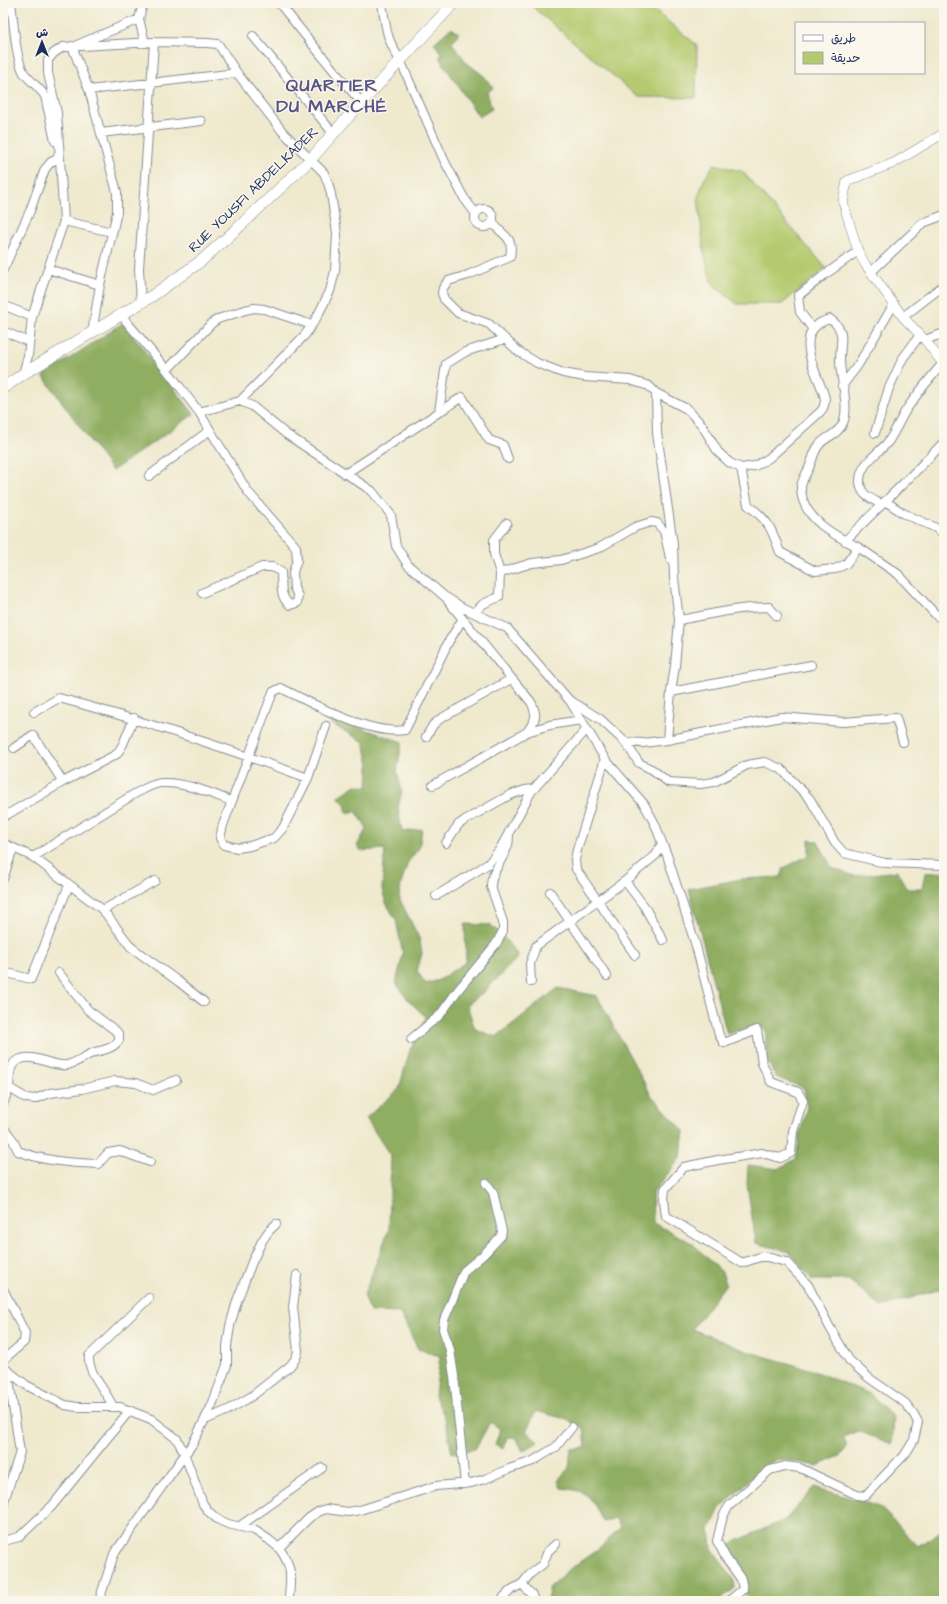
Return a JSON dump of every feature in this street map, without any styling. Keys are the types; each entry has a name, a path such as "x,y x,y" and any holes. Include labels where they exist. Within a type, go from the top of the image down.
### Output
{"main road":[{"name":"RUE YOUSFI ABDELKADER","path":"4,387 141,303 201,261 310,160 361,102 454,3"}],"street":[{"path":"11,3 20,64 25,74 45,96 59,158"},
{"path":"143,3 140,19 145,43"},
{"path":"279,3 361,102"},
{"path":"382,3 386,32 390,45 400,60 444,160 464,198 476,211 476,221 478,226 484,227 493,225 505,233 512,248 510,257 468,275 448,281 443,288 442,293 444,299 458,313 489,324 518,351 537,362 563,373 585,377 630,380 649,386 656,393 687,410 702,425 718,452 730,463 741,468 755,466 769,458 820,413 825,404 824,396 811,362 809,337 812,328 830,319 838,325 842,331 840,368 845,410 843,424 819,445 800,489 805,506 812,518 845,541 858,547 898,574 937,616 944,620"},
{"path":"72,46 140,19"},
{"path":"253,36 333,133"},
{"path":"141,303 140,269 154,42"},
{"path":"23,374 28,356 32,317 64,221 57,113 48,73 48,60 54,53 63,47 72,46 154,42 218,44 237,73 282,131 324,174 328,183 338,233 337,259 330,291 305,335 240,401 199,412"},
{"path":"72,46 89,90 117,192 117,212 100,284 92,333"},
{"path":"89,90 237,73"},
{"path":"101,133 201,121"},
{"path":"944,133 894,163 848,181 843,202 858,251 903,317 923,338 943,364 906,410 888,442 868,462 861,472 860,481 862,492 868,497 883,502 936,528 944,534"},
{"path":"3,270 30,211 45,169 51,162 59,158"},
{"path":"476,211 489,210 493,215 493,225"},
{"path":"871,272 923,223 944,215"},
{"path":"64,221 112,232"},
{"path":"812,328 800,312 798,296 858,251"},
{"path":"48,269 100,284"},
{"path":"903,317 944,285"},
{"path":"842,386 858,364 894,304"},
{"path":"4,307 32,317"},
{"path":"167,370 218,319 245,310 254,308 264,309 312,325"},
{"path":"121,315 167,370 199,412 248,492 296,547 297,560 293,572 294,588 298,596 297,604 290,605 285,601 282,596 280,572 272,567 262,567 202,593"},
{"path":"3,331 29,342"},
{"path":"875,433 889,388 903,358 923,338 944,333"},
{"path":"439,412 446,364 465,352 505,339"},
{"path":"840,350 845,363 852,367 858,364"},
{"path":"656,393 657,433 673,544 674,572 679,620 675,666 670,692 667,740"},
{"path":"345,474 462,397 490,440 503,444 508,459"},
{"path":"240,401 252,406 286,434 345,474 372,490 391,515 396,546 408,566 444,596 463,608 507,628 570,701 605,759 644,804 656,824 662,843 668,855 696,946 719,1035 724,1044 757,1030 762,1063 771,1082 798,1092 803,1101 793,1130 791,1153 780,1158 762,1153 684,1167 665,1189 664,1200 666,1216 742,1263 763,1256 786,1262 808,1285 828,1326 849,1360 869,1378 905,1402 918,1422 914,1440 906,1453 865,1496 857,1495 800,1468 785,1466 770,1470 729,1506 722,1516 717,1541 726,1558 741,1579 743,1589 728,1601"},
{"path":"149,476 210,430"},
{"path":"845,541 944,442"},
{"path":"741,468 748,505 761,515 770,526 780,552 815,571 835,570 846,564 858,547"},
{"path":"500,573 532,563 561,560 599,548 635,527 650,522 657,523 664,531 674,572"},
{"path":"474,613 482,604 499,597 500,573 494,554 494,540 507,523"},
{"path":"444,596 462,620 527,697 535,710 536,716 527,732"},
{"path":"679,620 748,607 769,607 777,616"},
{"path":"326,726 308,778 283,828 274,838 250,846 238,848 224,845 220,838 223,825 273,692 281,688 343,718 378,728 400,731 405,730 449,642 462,620"},
{"path":"670,692 811,665"},
{"path":"426,737 433,725 440,719 511,679"},
{"path":"34,712 59,698 134,718 249,756 308,778"},
{"path":"570,701 600,719 625,742 639,763 654,770 668,782 700,784 714,782 747,765 765,762 781,769 810,799 835,843 844,853 885,863 944,865"},
{"path":"625,742 643,743 667,740 781,717 843,722 896,718 903,742"},
{"path":"3,817 63,782 117,754 134,718"},
{"path":"433,785 527,732 550,725 581,720"},
{"path":"436,896 488,864 500,849 534,789 587,730"},
{"path":"14,748 33,735 63,782"},
{"path":"605,759 575,860 576,869 635,955"},
{"path":"33,857 136,793 154,784 163,783 193,787 231,801"},
{"path":"446,843 458,825 465,820 510,795 524,790 534,789"},
{"path":"411,1039 440,1015 458,990 496,944 503,930 504,922 491,887 491,881 507,850 509,844 509,832"},
{"path":"3,843 33,857 103,910 131,947 204,1002"},
{"path":"531,982 530,964 536,946 598,901 656,855 662,843"},
{"path":"3,879 13,848"},
{"path":"625,880 644,906 662,940"},
{"path":"103,910 155,881"},
{"path":"3,972 31,979 69,885"},
{"path":"550,892 607,976"},
{"path":"3,1104 9,1088 10,1070 13,1063 17,1060 27,1057 66,1065 109,1048 116,1044 119,1040 116,1031 88,1010 59,973"},
{"path":"9,1088 26,1098 35,1099 50,1093 82,1089 115,1081 136,1083 153,1090 176,1080"},
{"path":"3,1127 13,1140 18,1151 34,1157 75,1163 98,1164 108,1153 120,1151 150,1162"},
{"path":"465,1484 454,1376 450,1350 443,1329 444,1320 464,1271 483,1255 501,1236 502,1231 493,1192 486,1183"},
{"path":"99,1601 114,1554 193,1442 205,1420 227,1365 227,1346 230,1326 237,1301 252,1262 262,1242 268,1232 276,1224"},
{"path":"205,1420 228,1410 252,1396 290,1366 296,1358 298,1351 293,1307 297,1274"},
{"path":"3,1289 25,1333 24,1342 3,1360"},
{"path":"113,1406 108,1394 98,1382 90,1367 89,1356 149,1298"},
{"path":"6,1370 26,1385 65,1405 77,1407 120,1406 151,1419 168,1431 177,1439 184,1453 203,1504 208,1511 217,1519 228,1524 254,1530 279,1548 287,1560 291,1572 289,1600"},
{"path":"3,1512 4,1501 20,1452 6,1370"},
{"path":"3,1541 19,1537 52,1506 130,1410"},
{"path":"279,1548 309,1518 326,1509 348,1512 354,1511 436,1486 465,1484 485,1479 544,1456 556,1447 572,1427"},
{"path":"240,1526 322,1468"},
{"path":"500,1601 511,1590 522,1584 530,1573 543,1564 548,1551 556,1544"},
{"path":"522,1584 532,1595 534,1601"}],"green space":[{"path":"528,3 645,3 697,45 696,98 638,97"},
{"path":"451,28 459,33 452,43 467,63 484,76 493,88 487,92 492,109 479,117 440,59 441,53 434,43"},
{"path":"714,164 742,171 826,268 782,304 737,304 711,281 704,252 698,197 704,180"},
{"path":"123,323 194,414 112,471 43,376"},
{"path":"330,717 402,742 397,771 402,791 398,808 402,832 422,829 419,848 408,862 401,884 399,898 419,938 422,953 417,971 426,984 439,980 466,962 465,924 490,925 500,933 519,956 484,992 467,1005 475,1029 496,1037 558,988 597,996 651,1095 684,1131 681,1157 652,1194 653,1223 692,1243 722,1272 726,1284 692,1329 749,1352 809,1369 870,1394 894,1417 892,1444 858,1431 843,1437 847,1447 840,1456 817,1466 779,1459 766,1465 720,1508 710,1530 712,1548 734,1581 735,1588 718,1601 549,1601 548,1588 568,1570 597,1550 621,1527 615,1518 603,1522 592,1501 584,1493 561,1488 558,1480 569,1468 571,1449 586,1448 584,1428 562,1418 536,1411 526,1431 538,1442 523,1451 516,1437 507,1437 503,1449 495,1444 501,1429 490,1422 475,1449 452,1453 445,1418 435,1396 440,1356 418,1349 400,1313 370,1312 364,1295 389,1229 391,1157 366,1118 399,1089 410,1050 426,1017 409,1001 396,983 403,954 396,920 386,903 382,889 385,849 361,851 357,846 367,828 356,811 347,813 345,804 338,797 356,785 368,787 369,765 364,742 328,722"},
{"path":"809,839 818,842 832,868 855,876 897,871 907,889 922,889 925,873 944,872 944,1288 881,1307 849,1280 812,1280 790,1252 756,1243 747,1184 748,1165 778,1169 796,1159 800,1133 807,1107 804,1088 776,1077 766,1058 766,1031 759,1025 727,1034 689,889 741,879 781,877 784,868 809,855"},
{"path":"814,1487 880,1507 918,1546 944,1529 944,1601 751,1601 744,1594 745,1578 728,1545 786,1519"}],"district":[{"name":"QUARTIER DU MARCHÉ","path":"332,95"}]}
